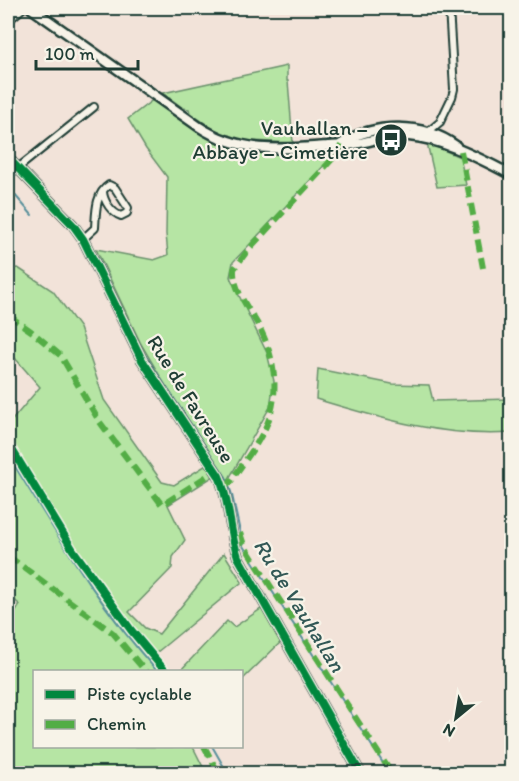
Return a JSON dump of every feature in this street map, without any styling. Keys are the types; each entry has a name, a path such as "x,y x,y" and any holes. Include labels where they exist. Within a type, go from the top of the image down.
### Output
{"main road":[{"path":"31,8 218,138 243,146 309,148 354,144 389,136 407,136 431,141 467,154 512,175"},
{"path":"341,144 357,136 391,128 408,128 439,136 467,154"}],"street":[{"path":"8,21 23,8"},
{"path":"428,132 440,122 454,89 449,8"},
{"path":"18,168 94,107"},
{"path":"407,136 414,134 436,139 441,130 440,122"},
{"name":"Rue de Favreuse","path":"8,158 84,239 142,360 219,476 238,557 361,774"},
{"path":"84,239 95,228 98,200 103,189 109,185 115,188 128,208 127,213 122,216 115,214 103,196 103,192"}],"green space":[{"path":"287,66 293,143 252,141 233,139 230,135 224,136 190,113 189,109 183,108 163,93"},
{"path":"154,99 218,137 299,151 336,150 334,155 233,262 230,277 267,353 274,381 270,407 227,482 184,417 141,344 96,249 154,260 168,255 167,177 146,149 128,119"},
{"path":"427,143 460,157 466,185 437,187"},
{"path":"18,268 53,291 80,328 104,400 162,482 174,485 208,464 214,476 168,505 185,540 173,557 172,568 129,612 145,628 159,634 224,553 242,582 156,653 169,670 33,670 33,748 194,748 206,773 8,774 8,624 20,605 8,594 8,425 40,387 8,350 8,269"},
{"path":"318,369 392,384 429,385 433,401 511,399 511,433 486,434 412,425 316,399"},
{"path":"261,609 268,615 283,640 243,679 243,670 181,670 227,621 234,627"}],"waterway":[{"name":"Ru de Vauhallan","path":"8,187 32,215"},
{"name":"Ru de Vauhallan","path":"98,258 140,347 226,477 243,546 390,774"},
{"path":"8,455 96,594 156,670"},
{"path":"213,748 228,774"}],"marked path":[{"path":"223,486 230,483 255,447 267,424 274,399 274,372 268,347 238,290 234,269 248,250 338,153 341,145"},
{"path":"461,151 483,268"},
{"path":"8,315 61,356 99,421 162,505 215,471"},
{"path":"240,533 244,545 392,774"},
{"path":"8,556 113,633 144,670"},
{"path":"205,748 219,774"}],"cycle path":[{"path":"8,158 73,225 83,239 142,360 219,476 238,557 361,774"},
{"path":"8,443 73,550 131,630 164,670"}],"place":[{"name":"Vauhallan – Abbaye – Cimetière","path":"391,140"}]}
